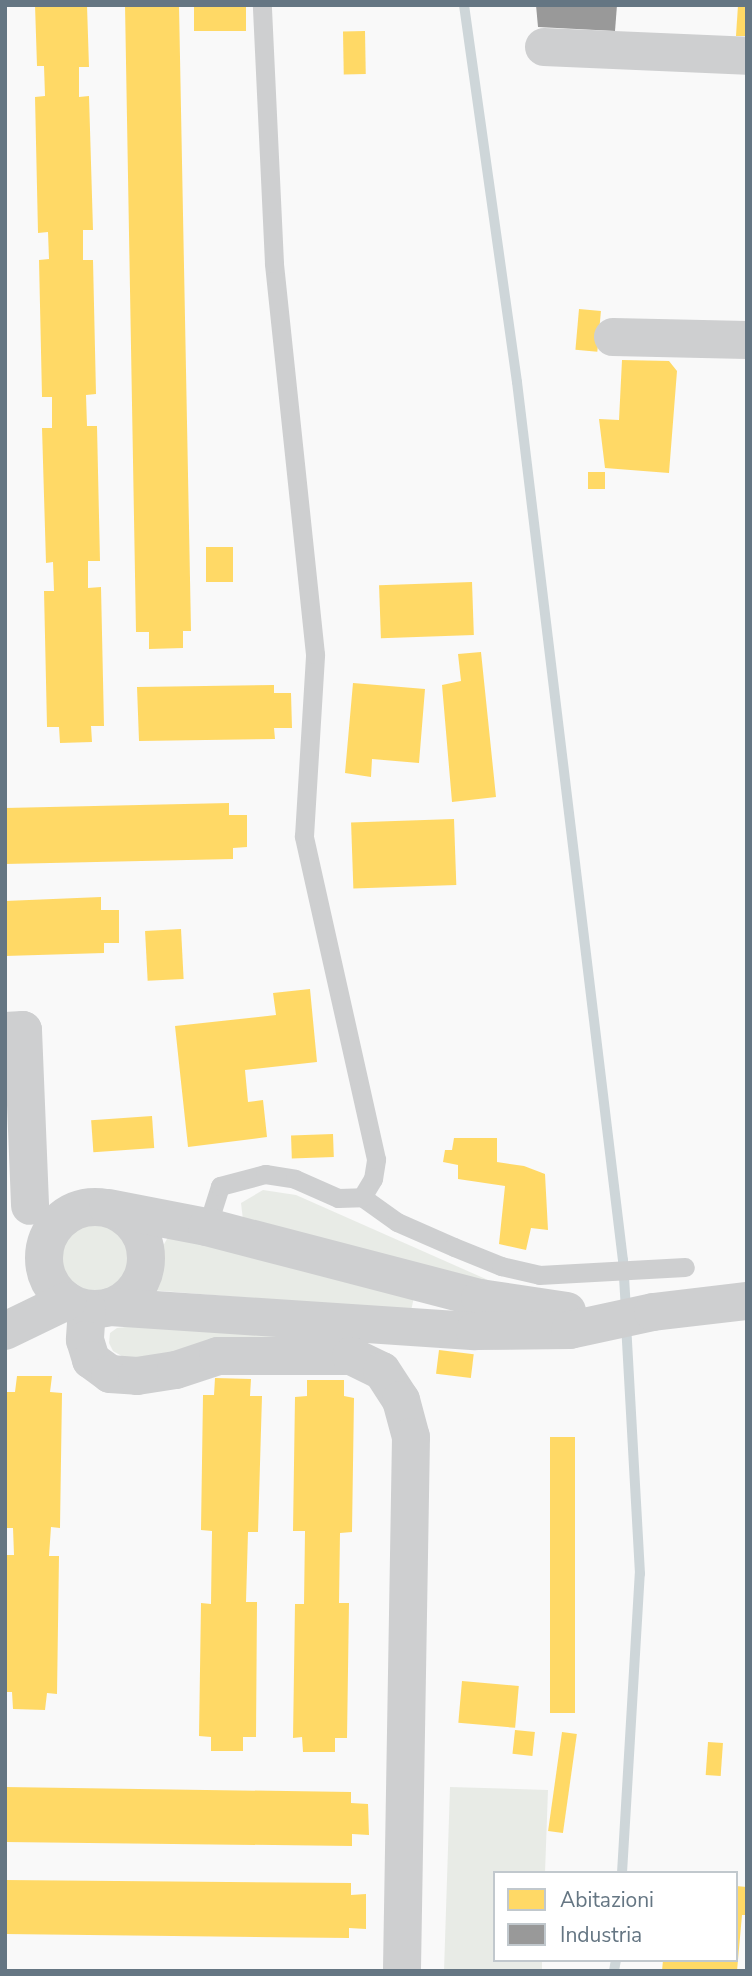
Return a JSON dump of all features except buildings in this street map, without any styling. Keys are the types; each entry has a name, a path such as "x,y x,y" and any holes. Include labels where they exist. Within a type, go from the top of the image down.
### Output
{"street":[{"path":"544,47 747,56"},
{"path":"613,337 747,340"},
{"path":"5,1031 23,1030 17,1207 99,1207 207,1227 570,1321"},
{"path":"5,1331 88,1306 122,1301 140,1282 146,1256 139,1231 120,1213 99,1207 66,1214 49,1233 43,1258 50,1283 88,1306 475,1331 747,1301"},
{"path":"88,1306 85,1340 91,1360 110,1374 137,1376 176,1370 218,1356 351,1356 382,1371 401,1400 411,1437 401,1971"}],"lane":[{"path":"262,5 274,263 315,654 304,836 374,1147 373,1179 362,1197"},
{"path":"207,1227 220,1186 265,1174 295,1179 338,1198 362,1197 397,1222 501,1266 539,1275 685,1267"}],"shaded area":[{"path":"263,1190 296,1195 497,1284 243,1220 241,1203"},
{"path":"95,1225 118,1235 128,1258 118,1281 95,1291 72,1281 62,1258 72,1235"},
{"path":"172,1230 414,1297 411,1311 150,1290 163,1246"},
{"path":"135,1326 350,1341 197,1350 127,1359 113,1351 109,1343 110,1333 117,1328"},
{"path":"450,1787 548,1790 545,1871 493,1871 493,1962 542,1962 542,1971 444,1971"}],"waterway":[{"path":"464,5 517,382 623,1260 626,1310"},
{"path":"622,1871 640,1574 626,1325"},
{"path":"614,1971 616,1962"}]}
